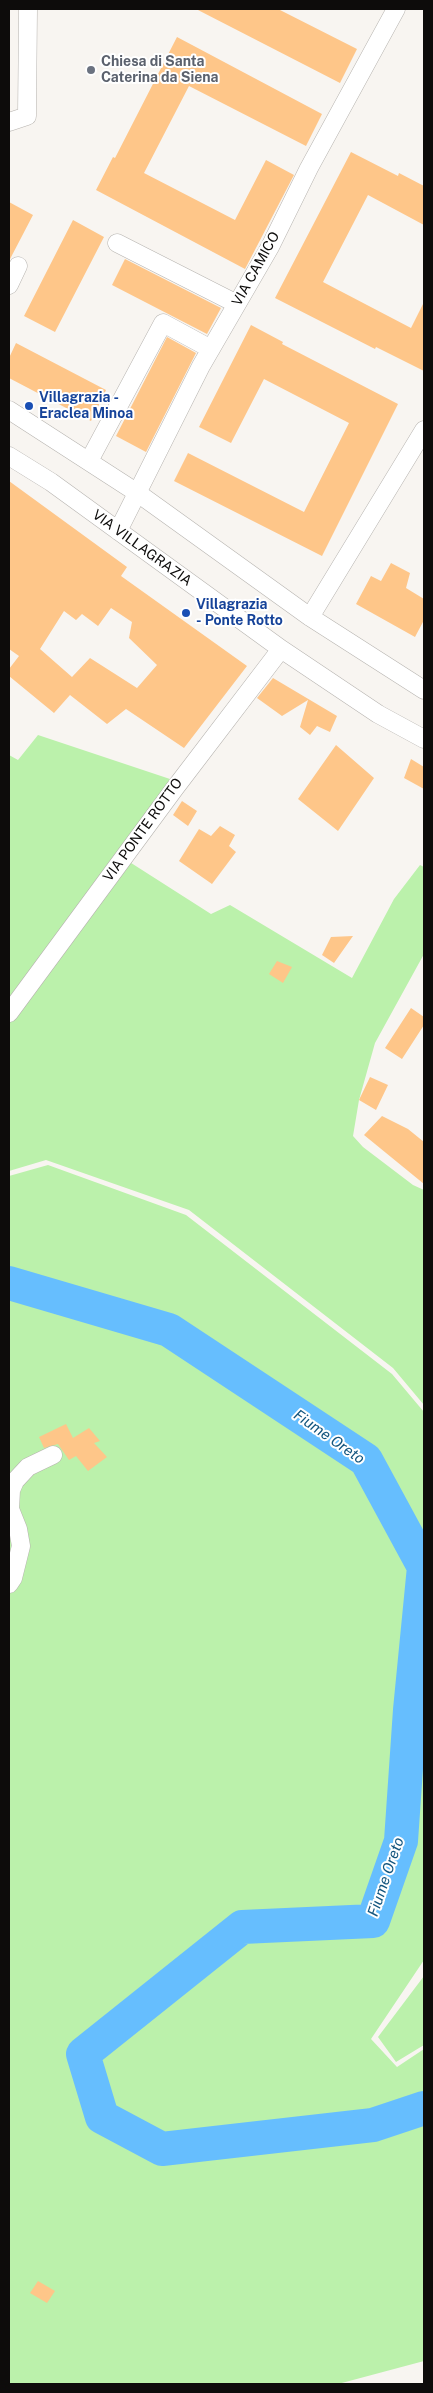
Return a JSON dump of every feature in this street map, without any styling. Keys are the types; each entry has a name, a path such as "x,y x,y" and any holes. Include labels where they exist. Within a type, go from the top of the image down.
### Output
{"street":[{"path":"9,122 27,116 28,9"},
{"name":"VIA CAMICO","path":"118,531 211,348 270,247 309,168 396,9"},
{"path":"117,243 237,304"},
{"path":"9,286 18,266"},
{"path":"89,461 163,323 211,348"},
{"path":"9,410 138,494 310,617 422,683"},
{"path":"310,617 424,430"},
{"name":"VIA VILLAGRAZIA","path":"9,456 51,482 281,649 378,714 424,739"},
{"name":"VIA PONTE ROTTO","path":"9,1013 174,788 281,649"},
{"path":"9,1584 13,1578 21,1546 18,1529 10,1509 15,1481 28,1467 53,1455"}],"green space":[{"path":"38,735 170,779 128,843 128,861 211,914 230,905 352,978 394,899 420,865 424,867 424,954 375,1043 359,1100 353,1136 363,1147 413,1185 424,1190 424,1405 393,1368 189,1210 46,1160 9,1171 9,755 18,760"},
{"path":"48,1165 186,1215 392,1374 424,1412 424,1960 371,2039 397,2067 424,2049 424,2361 338,2384 9,2384 9,1176"},
{"path":"424,1976 424,2045 396,2062 378,2037"}],"building":[{"path":"196,9 278,9 357,49 340,83"},
{"path":"177,37 322,114 306,146 189,86 144,173 235,220 266,160 294,175 245,269 96,190 113,157 115,158"},
{"path":"351,152 398,176 399,173 424,186 424,225 368,195 323,282 411,328 424,302 424,371 376,347 375,349 275,298"},
{"path":"9,202 33,215 9,261"},
{"path":"73,220 104,237 55,332 24,316"},
{"path":"125,259 221,308 207,334 112,285"},
{"path":"251,325 283,342 282,344 398,404 322,556 174,481 188,453 304,512 349,423 264,379 231,443 199,427"},
{"path":"167,337 196,353 146,452 116,436"},
{"path":"16,343 106,390 91,421 9,378 9,358"},
{"path":"9,481 127,567 121,576 247,666 184,748 126,709 107,724 70,695 54,713 9,676 9,669 19,656 9,649","holes":["111,608 132,622 129,638 157,665 137,688 90,658 72,677 40,649 64,611 76,620 82,614 98,626"]},
{"path":"391,563 410,573 406,588 424,599 424,620 415,637 356,604 371,576 381,581"},
{"path":"273,678 337,716 330,732 317,726 310,735 300,727 308,700 282,716 257,698"},
{"path":"336,745 374,778 338,831 298,799"},
{"path":"411,759 424,767 424,789 404,778"},
{"path":"182,801 197,811 188,826 173,815"},
{"path":"220,826 235,835 229,846 236,852 212,884 179,861 199,829 211,836"},
{"path":"353,936 334,963 322,955 331,937"},
{"path":"277,961 292,967 283,983 269,974"},
{"path":"411,1008 424,1017 424,1025 402,1059 385,1048"},
{"path":"370,1077 388,1085 376,1110 359,1100"},
{"path":"382,1116 408,1129 424,1142 424,1184 364,1135"},
{"path":"66,1424 73,1438 89,1428 100,1441 94,1443 107,1457 88,1471 76,1456 69,1460 58,1444 44,1448 39,1437"},
{"path":"38,2281 55,2291 47,2303 30,2293"}],"waterway":[{"name":"Fiume Oreto","path":"9,1283 169,1330 366,1460 424,1567 410,1710 401,1841 373,1921 242,1927 83,2054 102,2117 162,2149 373,2125 424,2108"}],"place":[{"name":"Chiesa di Santa Caterina da Siena","path":"91,70"},
{"name":"Villagrazia - Eraclea Minoa","path":"29,406"},
{"name":"Villagrazia - Ponte Rotto","path":"186,613"}]}
